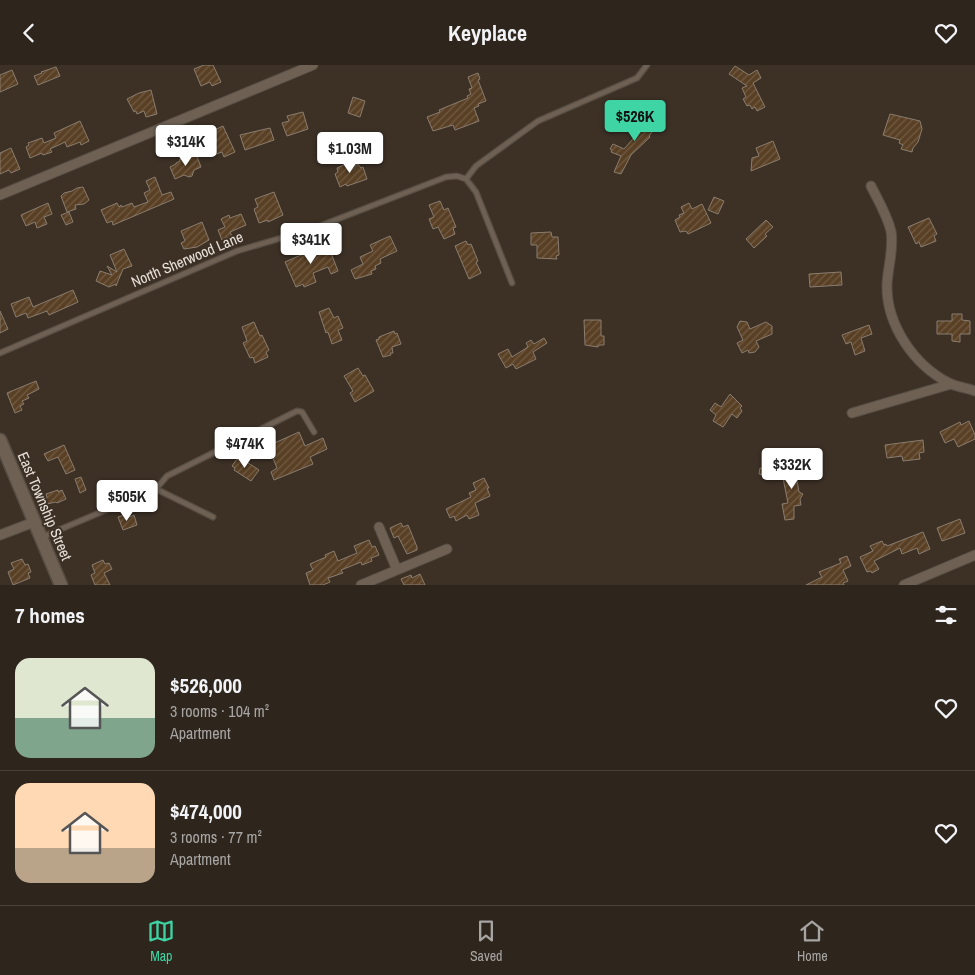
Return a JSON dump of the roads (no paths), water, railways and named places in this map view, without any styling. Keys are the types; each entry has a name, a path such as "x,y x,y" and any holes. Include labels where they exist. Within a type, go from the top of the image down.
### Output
{"street":[{"path":"0,195 313,65"},
{"path":"871,186 886,216 890,231 892,248 887,284 888,305 894,322 902,337 922,363 950,384 975,391"},
{"path":"852,413 950,384"},
{"name":"East Township Street","path":"0,440 61,585"},
{"path":"0,535 34,522"},
{"path":"379,527 397,570"},
{"path":"362,585 447,549"},
{"path":"904,585 974,556"}],"lane":[{"path":"512,283 476,192 466,179 476,166 538,121 637,79 647,65"},
{"name":"North Sherwood Lane","path":"0,353 237,251 312,229 446,177 458,176 466,179"},
{"path":"41,538 156,489 167,476 297,411 302,413 314,432"},
{"path":"156,489 213,517"}]}
